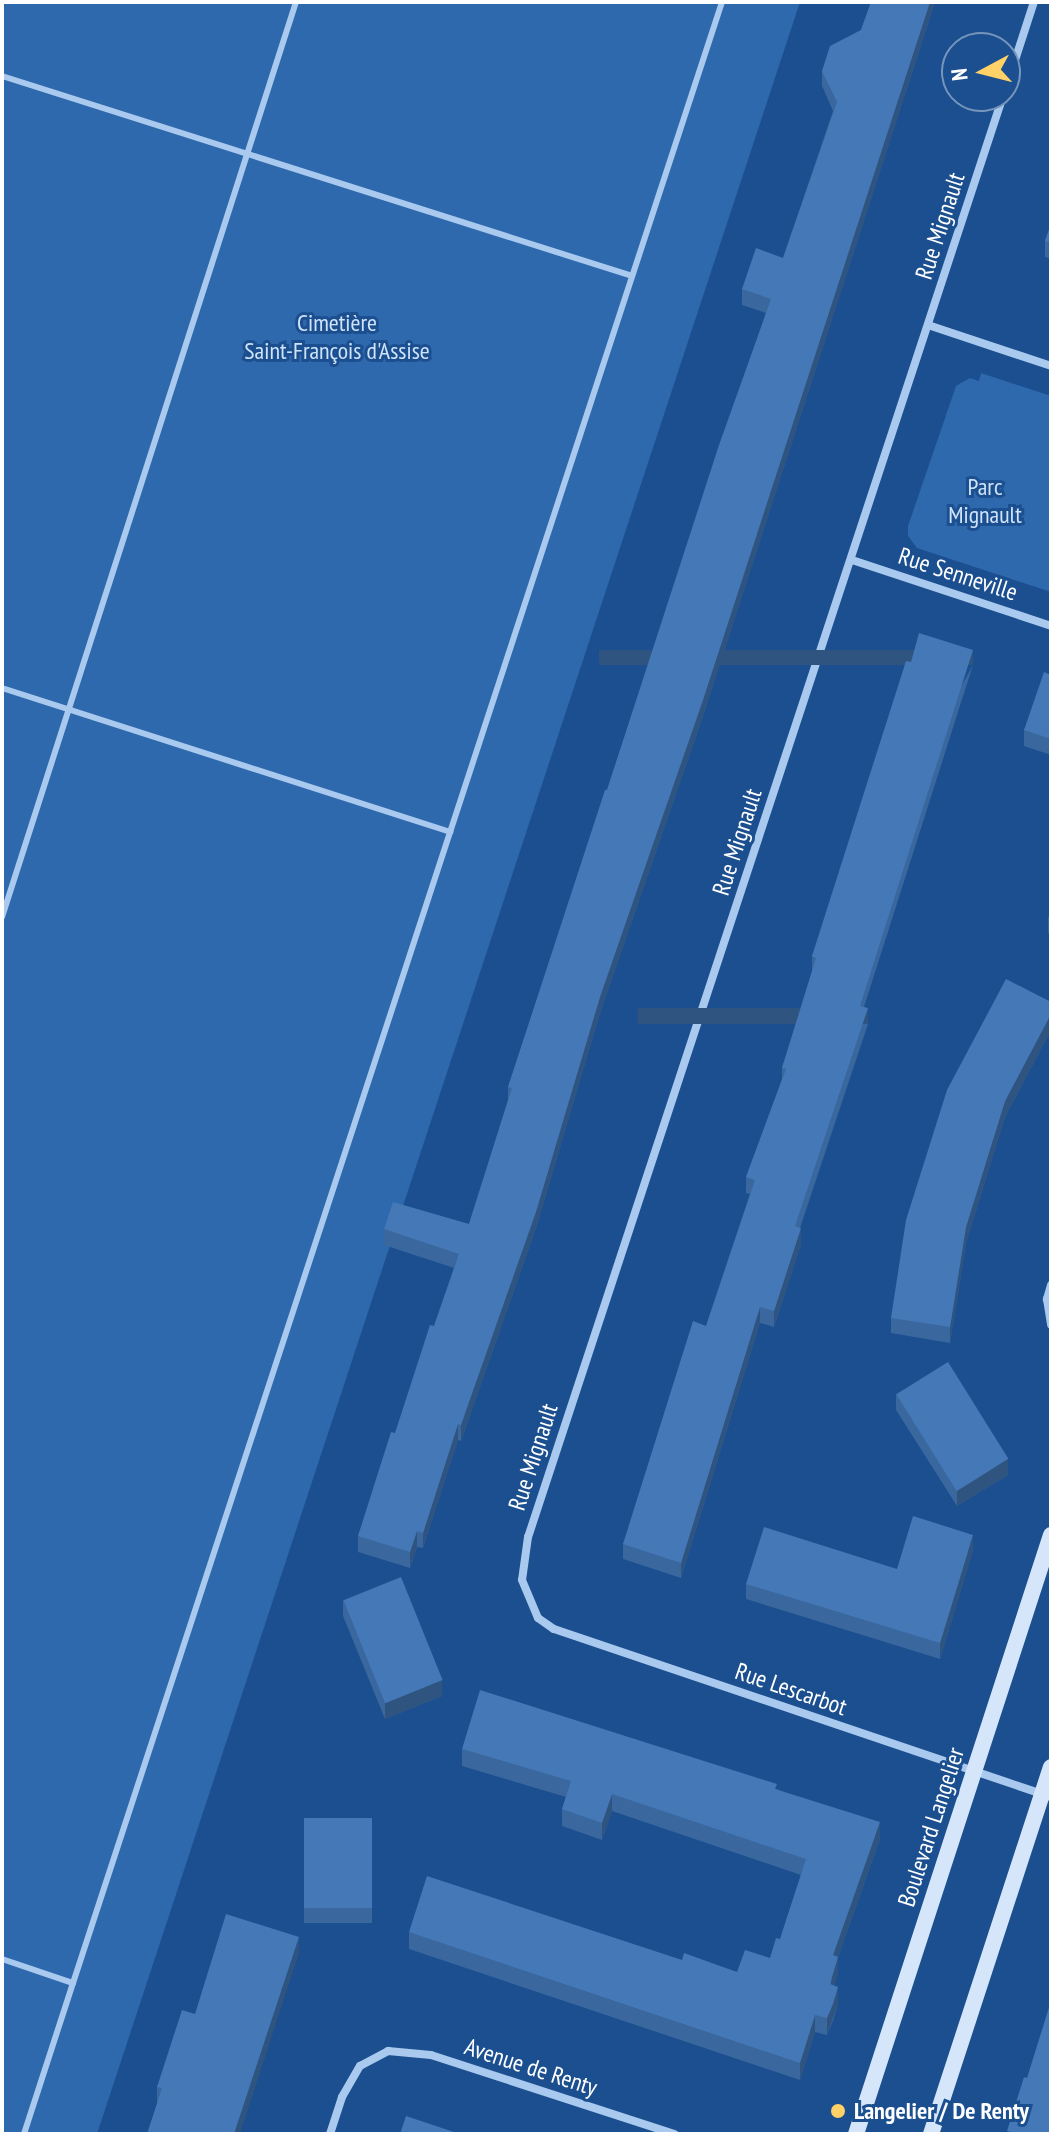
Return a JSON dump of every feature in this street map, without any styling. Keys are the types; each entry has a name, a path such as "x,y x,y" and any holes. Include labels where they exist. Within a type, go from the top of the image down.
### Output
{"main road":[{"name":"Boulevard Langelier","path":"856,2134 1051,1535"},
{"path":"931,2134 1046,1796 1051,1767"}],"street":[{"name":"Rue Mignault","path":"1021,42 1034,2"},
{"name":"Rue Mignault","path":"529,1601 522,1580 528,1537 998,112"},
{"path":"928,325 1051,366"},
{"name":"Rue Senneville","path":"852,560 1051,626"},
{"path":"1051,1285 1047,1299 1051,1325"},
{"name":"Rue Lescarbot","path":"529,1601 538,1618 554,1629 1046,1796"},
{"name":"Avenue de Renty","path":"330,2134 350,2080 360,2066 373,2056 388,2051 431,2055 674,2134"}],"lane":[{"path":"2,917 296,2"},
{"path":"24,2134 722,2"},
{"path":"2,76 632,276"},
{"path":"2,688 450,832"},
{"path":"2,1959 73,1983"}],"green space":[{"name":"Cimetière Saint-François d'Assise","path":"2,2 800,2 97,2134 2,2134"},
{"name":"Parc Mignault","path":"981,373 1051,396 1051,592 917,548 908,536 908,526 956,386 970,378 979,381"}],"building":[{"path":"871,2 930,2 702,703 600,997 536,1212 461,1425 458,1424 423,1533 417,1531 410,1552 358,1536 391,1432 395,1433 430,1325 434,1326 459,1254 384,1229 393,1202 469,1224 512,1088 508,1087 719,445 771,299 742,289 756,248 783,258 837,102 822,71 830,46 861,30"},
{"path":"1051,224 1051,243 1045,241"},
{"path":"919,633 973,650 860,1006 868,1008 795,1226 801,1228 774,1311 760,1307 681,1563 623,1544 693,1321 706,1326 755,1180 746,1177 786,1069 782,1068 816,958 812,956 906,661 911,662"},
{"path":"1044,672 1051,675 1051,739 1024,730"},
{"path":"1006,979 1051,1002 1051,1014 1005,1101 966,1227 950,1327 891,1318 906,1220 947,1090"},
{"path":"948,1362 1008,1459 957,1491 896,1394"},
{"path":"913,1516 973,1535 940,1643 746,1584 764,1527 897,1569"},
{"path":"401,1577 443,1680 385,1703 344,1600"},
{"path":"480,1690 777,1784 775,1789 880,1822 833,1955 838,1957 830,1984 838,1987 833,2004 827,2018 815,2015 800,2063 409,1932 427,1876 682,1960 684,1953 737,1972 745,1950 770,1958 776,1938 780,1939 806,1859 612,1794 602,1823 562,1809 571,1781 462,1749"},
{"path":"304,1818 372,1818 372,1908 304,1908"},
{"path":"226,1914 299,1937 234,2134 147,2134 162,2088 157,2087 182,2010 195,2014"},
{"path":"1051,2001 1051,2134 1017,2134 1007,2131"},
{"path":"406,2116 460,2134 400,2134"}],"place":[{"name":"Langelier / De Renty","path":"838,2111"}]}
